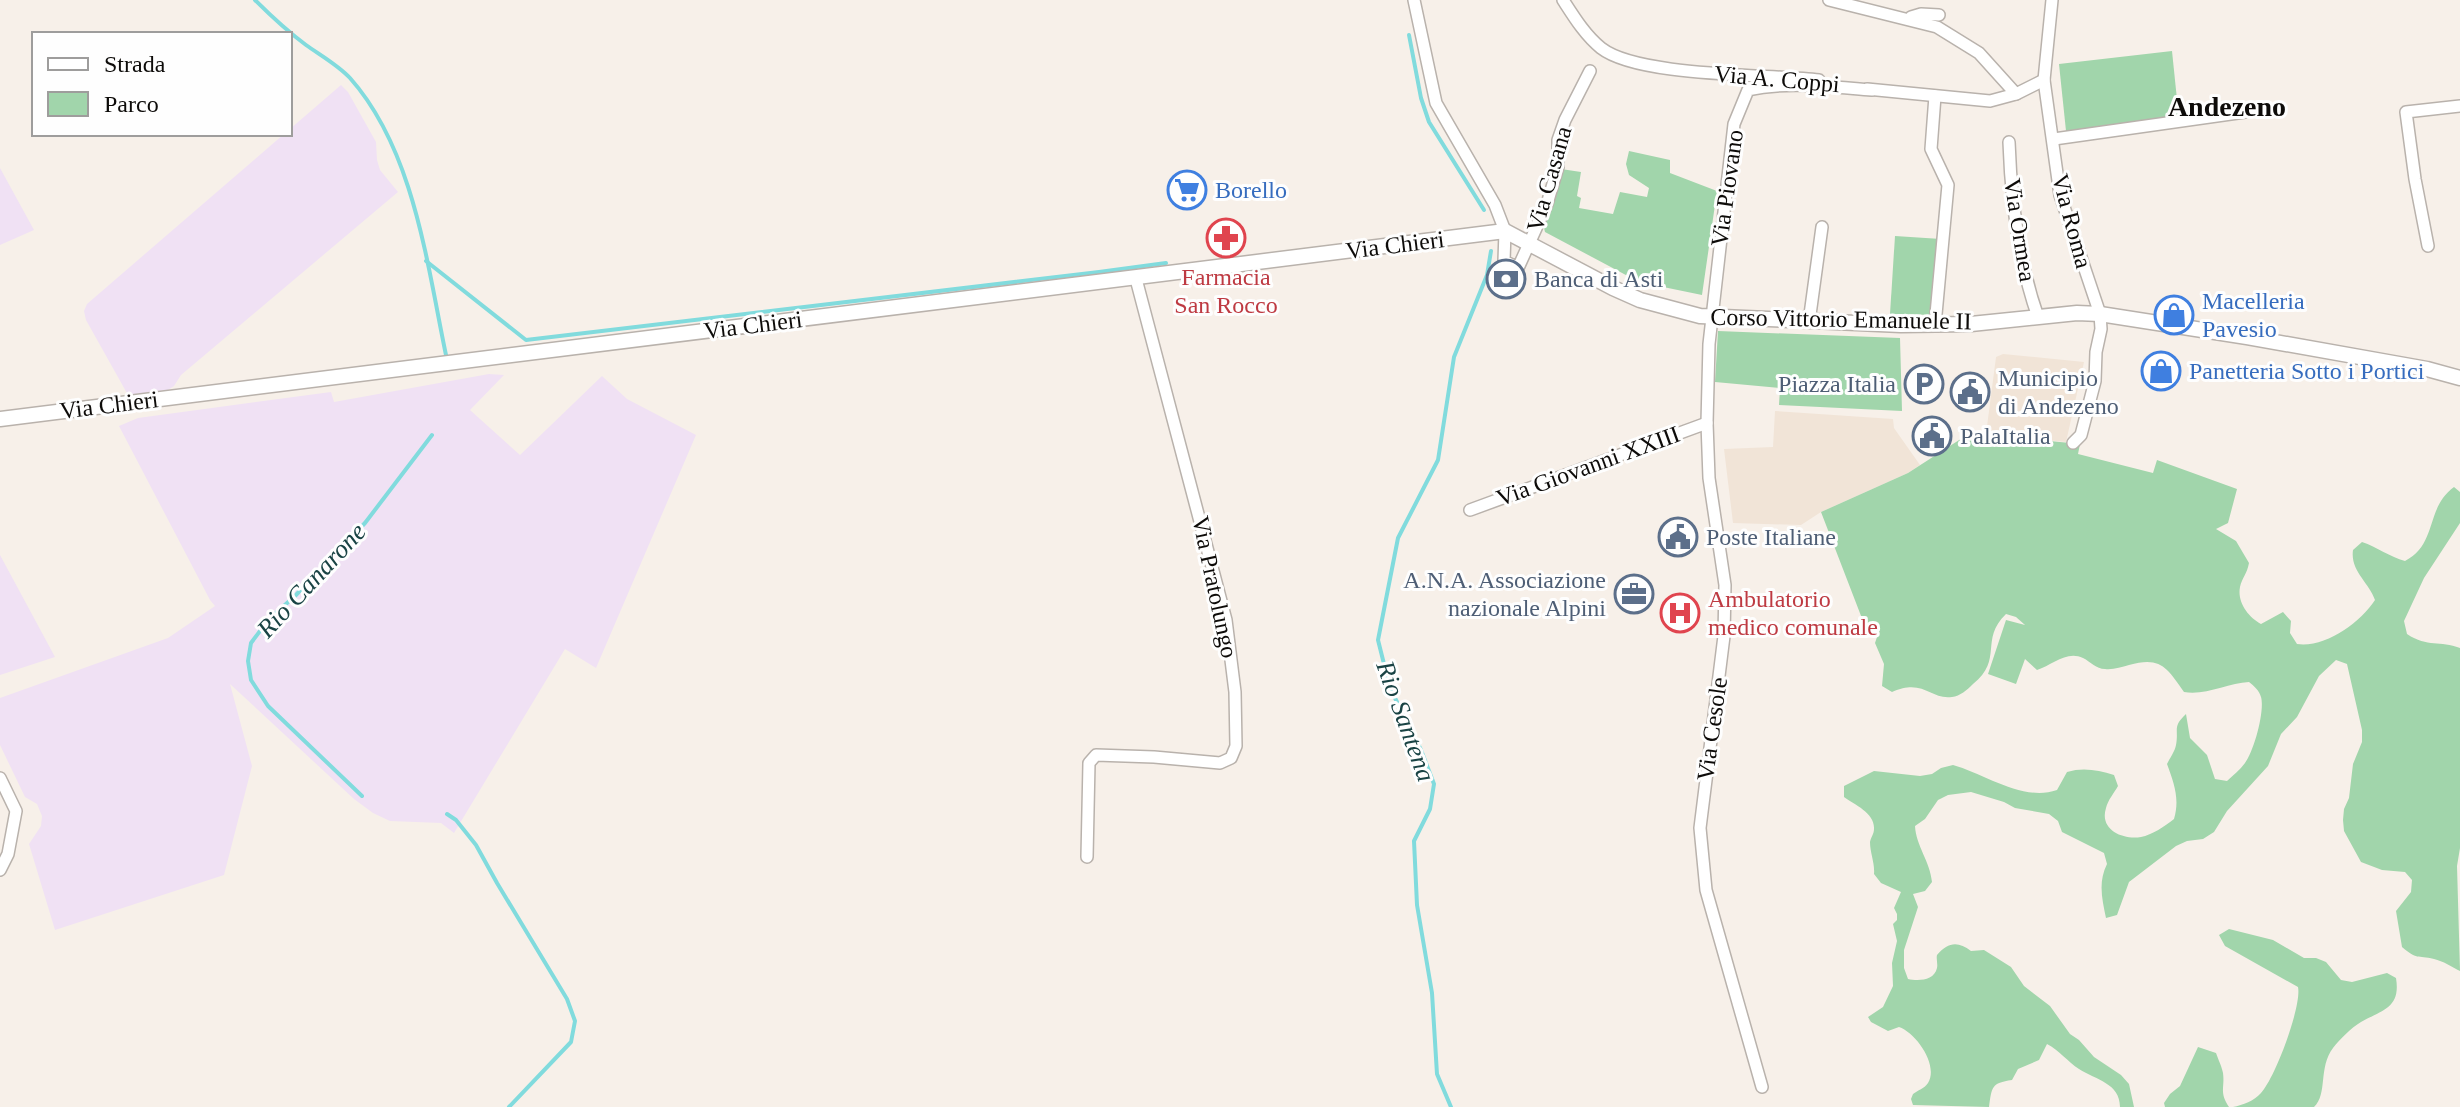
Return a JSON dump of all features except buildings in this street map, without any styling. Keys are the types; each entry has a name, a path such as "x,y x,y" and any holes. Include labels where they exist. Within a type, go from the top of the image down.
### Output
{"main road":[{"name":"Corso Vittorio Emanuele II","path":"1505,231 1640,300 1711,317 1935,325 2077,313 2100,314 2247,337 2427,369 2460,378"},
{"name":"Via Chieri","path":"0,419 1505,231"}],"street":[{"path":"1414,0 1436,103 1492,199 1505,231 1504,261 1518,268 1530,244"},
{"name":"Via A. Coppi","path":"1563,0 1579,25 1601,48 1640,64 1699,72 1837,82 1872,90 1990,101 2016,94"},
{"path":"1829,0 1937,27 1979,53 2016,94 2044,80"},
{"name":"Via Roma","path":"2052,0 2044,80 2060,195 2100,314"},
{"path":"1906,18 1921,14 1939,15"},
{"name":"Via Casana","path":"1530,244 1558,167 1558,140 1590,71"},
{"name":"Via Piovano","path":"1711,317 1734,124 1748,90 1814,86 1872,90"},
{"path":"1935,96 1931,149 1948,185 1935,325"},
{"path":"2428,246 2406,112 2460,106"},
{"path":"2054,139 2245,112"},
{"name":"Via Ormea","path":"2009,142 2019,249 2024,277 2038,317"},
{"path":"1809,322 1822,227"},
{"name":"Via Pratolungo","path":"1087,857 1089,763 1096,755 1220,763 1231,758 1236,746 1234,683 1226,620 1136,279"},
{"path":"2073,443 2081,435 2095,381 2100,314"},
{"name":"Via Cesole","path":"1711,317 1707,423 1709,478 1725,585 1724,636 1700,828 1706,890 1762,1087"},
{"name":"Via Giovanni XXIII","path":"1470,510 1707,423"},
{"path":"0,778 16,811 8,854 0,870"}],"shaded area":[{"path":"341,85 376,142 380,170 398,192 181,375 174,386 168,390 128,395 86,320 84,311 87,304 282,136 292,136 292,127"},
{"path":"0,168 34,230 0,245"},
{"path":"2003,354 2084,362 2066,442 1986,434 1996,357"},
{"path":"489,374 504,375 470,410 520,455 602,376 627,399 696,435 596,668 565,649 454,833 441,823 390,821 373,813 230,684 252,766 224,875 55,930 29,844 41,826 42,816 37,804 25,797 0,745 0,698 168,638 215,606 119,426 138,418 331,392 334,402"},
{"path":"1775,411 1893,419 1894,428 1920,465 1821,512 1801,525 1733,523 1724,449 1773,447"},
{"path":"0,555 55,657 0,675"}],"green space":[{"path":"2172,51 2179,119 2066,131 2059,64"},
{"path":"1629,151 1670,160 1670,173 1717,191 1702,295 1639,282 1545,232 1543,224 1561,169 1581,172 1577,196 1581,198 1579,208 1613,214 1620,192 1647,197 1649,188 1629,175 1626,164"},
{"path":"1895,236 1941,239 1934,315 1890,314"},
{"path":"1718,331 1900,338 1902,411 1779,405 1780,388 1715,382"},
{"path":"1970,433 2080,444 2078,454 2153,473 2157,460 2237,489 2228,523 2216,529 2236,541 2249,563 2240,587 2242,603 2261,624 2283,612 2291,621 2290,633 2297,644 2319,642 2341,632 2375,600 2354,564 2353,550 2362,542 2405,561 2422,545 2445,496 2454,487 2460,492 2460,523 2424,578 2404,621 2407,634 2414,638 2460,648 2460,848 2457,866 2460,971 2437,960 2414,955 2402,947 2396,911 2411,892 2412,880 2405,872 2382,870 2361,862 2344,831 2344,809 2349,798 2353,764 2362,742 2362,730 2347,664 2336,660 2319,676 2297,717 2281,734 2268,766 2227,811 2214,832 2203,839 2176,846 2129,882 2117,915 2106,918 2102,891 2102,877 2107,864 2104,853 2062,832 2058,821 2049,814 2015,808 1971,792 1948,795 1938,800 1925,819 1915,826 1932,882 1925,891 1913,894 1918,907 1904,950 1904,968 1908,979 1921,980 1933,975 1937,968 1937,955 1949,945 1957,944 1971,951 1984,950 2011,967 2024,986 2050,1006 2070,1034 2094,1057 2121,1075 2129,1084 2134,1107 2120,1107 2112,1087 2079,1069 2047,1044 2039,1060 2018,1069 2012,1080 1994,1087 1989,1107 1913,1105 1913,1094 1928,1083 1931,1076 1924,1050 1906,1030 1899,1027 1888,1031 1868,1017 1883,1007 1893,986 1892,963 1897,941 1893,924 1897,914 1894,908 1901,892 1881,883 1874,874 1870,842 1873,823 1864,810 1844,797 1844,786 1874,771 1920,776 1953,765 2018,790 2044,793 2057,790 2067,772 2096,771 2114,775 2118,786 2106,808 2109,828 2127,837 2141,837 2174,819 2176,798 2167,764 2175,747 2177,725 2182,718 2186,714 2190,738 2207,755 2215,779 2227,781 2241,768 2252,750 2262,703 2256,688 2249,682 2200,692 2184,692 2168,671 2156,663 2105,669 2077,656 2060,659 2037,670 2025,659 2016,684 1988,674 2006,620 2025,625 2016,617 2006,614 1994,632 1990,658 1982,675 1961,694 1944,697 1912,687 1892,692 1882,686 1884,664 1875,643 1878,634 1868,634 1821,512 1908,473"},
{"path":"2229,929 2273,940 2304,958 2326,962 2341,980 2352,982 2387,973 2396,978 2393,1002 2353,1027 2333,1048 2328,1056 2321,1095 2314,1107 2233,1107 2255,1098 2267,1085 2292,1025 2298,987 2225,946 2219,935"},
{"path":"2198,1047 2216,1053 2223,1073 2224,1097 2229,1107 2165,1107 2170,1094 2180,1086"}],"waterway":[{"name":"Rio Canarone","path":"255,0 290,32"},
{"name":"Rio Canarone","path":"292,34 350,78 372,107 389,139 415,209 446,355"},
{"name":"Rio Santena","path":"1409,35 1421,98 1429,122 1484,210"},
{"name":"Rio Santena","path":"1451,1107 1437,1074 1432,993 1417,905 1414,841 1430,809 1434,784 1390,688 1378,640 1398,538 1438,460 1454,357 1487,275 1491,251"},
{"path":"426,261 526,340 1166,263"},
{"name":"Rio Canarone","path":"362,796 268,706 251,680 248,661 251,643 269,619 365,523 432,435"},
{"name":"Rio Canarone","path":"447,814 456,820 476,845 567,999 575,1021 571,1042 509,1107"}],"place":[{"name":"Borello","path":"1187,190"},
{"name":"Farmacia San Rocco","path":"1226,238"},
{"name":"Banca di Asti","path":"1506,279"},
{"name":"Macelleria Pavesio","path":"2174,315"},
{"name":"Panetteria Sotto i Portici","path":"2161,371"},
{"name":"Piazza Italia","path":"1924,384"},
{"name":"Municipio di Andezeno","path":"1970,392"},
{"name":"PalaItalia","path":"1932,436"},
{"name":"Poste Italiane","path":"1678,537"},
{"name":"A.N.A. Associazione nazionale Alpini","path":"1634,594"},
{"name":"Ambulatorio medico comunale","path":"1680,613"}],"district":[{"name":"Andezeno","path":"2227,106"}]}
